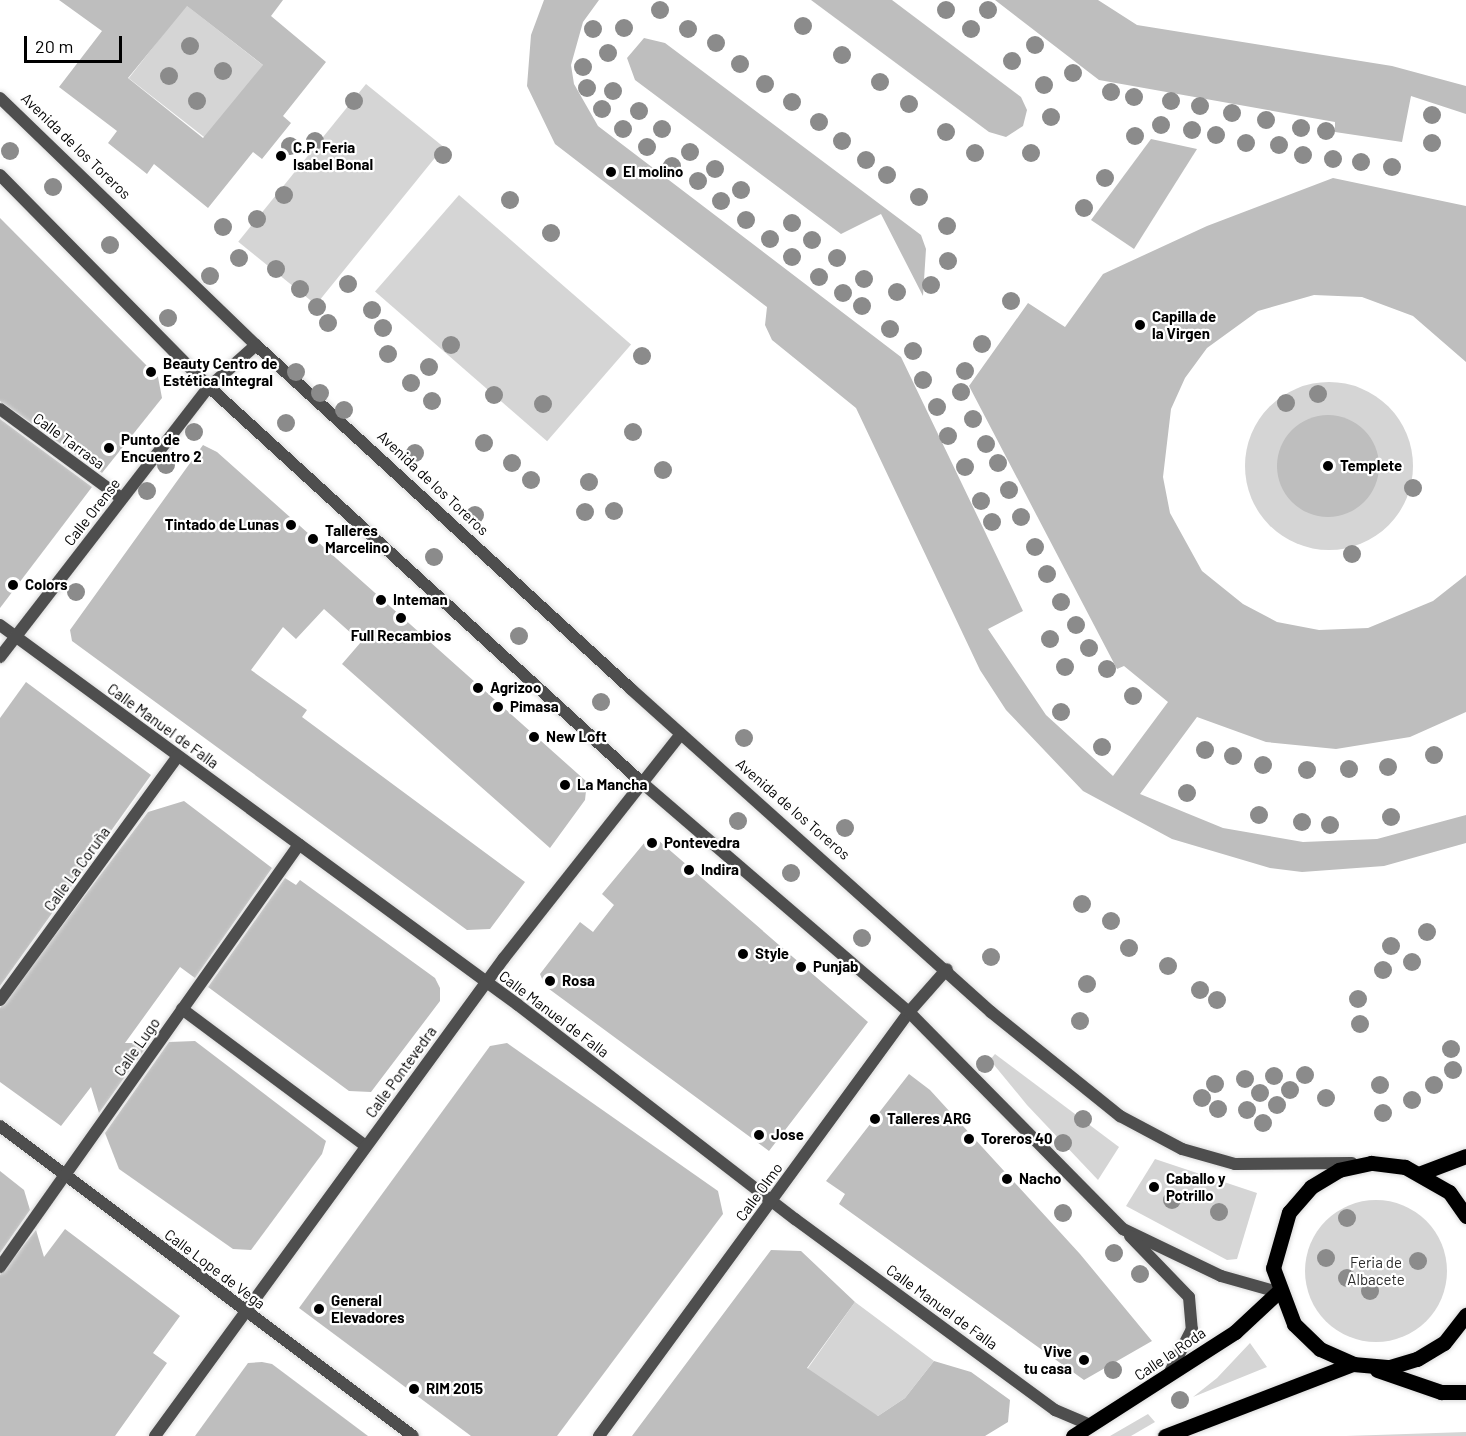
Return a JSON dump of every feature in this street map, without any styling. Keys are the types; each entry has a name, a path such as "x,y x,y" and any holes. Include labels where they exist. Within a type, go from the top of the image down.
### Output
{"main road":[{"path":"1421,1173 1466,1156"},
{"path":"1466,1216 1449,1192 1421,1173 1371,1163 1339,1170 1311,1187 1290,1212 1273,1268 1278,1292 1294,1324 1320,1349 1358,1365 1441,1392 1466,1392"},
{"name":"Calle la Roda","path":"1073,1436 1161,1383 1235,1332 1278,1292"},
{"path":"1165,1436 1358,1365 1390,1367 1417,1359 1443,1343 1466,1315"}],"street":[{"name":"Avenida de los Toreros","path":"0,98 256,345 681,734 947,969 1120,1116 1165,1142 1234,1164 1371,1163"},
{"path":"0,175 208,387 639,780 909,1012 1189,1297 1192,1329 1161,1383"},
{"path":"208,387 256,345"},
{"name":"Calle Orense","path":"0,657 208,387"},
{"name":"Calle Tarrasa","path":"0,409 121,498"},
{"name":"Calle Manuel de Falla","path":"0,625 486,981 772,1200 1055,1410 1091,1425"},
{"name":"Calle Pontevedra","path":"155,1436 486,981 639,780 681,734"},
{"name":"Calle La Coruña","path":"0,1000 178,756"},
{"name":"Calle Lugo","path":"0,1267 299,844"},
{"name":"Calle Olmo","path":"599,1436 909,1012 947,969"},
{"path":"182,1010 366,1146"},
{"name":"Calle Lope de Vega","path":"0,1126 413,1436"},
{"path":"1123,1229 1221,1276 1278,1292"}],"green space":[{"path":"186,5 263,65 206,139 129,78"},
{"path":"366,84 444,147 316,305 238,242"},
{"path":"459,195 631,345 547,441 375,292"},
{"path":"1329,382 1361,389 1375,396 1388,407 1399,420 1406,434 1413,466 1406,498 1399,512 1388,525 1375,536 1361,543 1329,550 1297,543 1283,536 1270,525 1259,512 1252,498 1245,466 1252,434 1259,420 1270,407 1283,396 1297,389"},
{"path":"995,1054 1119,1147 1098,1180 1027,1105 990,1060"},
{"path":"1155,1159 1257,1193 1237,1259 1227,1260 1126,1206"},
{"name":"Feria de Albacete","path":"1376,1200 1403,1206 1426,1221 1441,1244 1447,1271 1441,1298 1426,1321 1403,1336 1376,1342 1349,1336 1326,1321 1311,1298 1305,1271 1311,1244 1326,1221 1349,1206"},
{"path":"855,1302 934,1361 905,1398 878,1416 798,1382"},
{"path":"1250,1343 1267,1367 1193,1397 1217,1378"},
{"path":"1148,1414 1155,1422 1131,1436 1110,1436"},
{"path":"1466,1432 1466,1436 1346,1436"}],"building":[{"path":"59,0 283,0 271,16 326,62 283,116 291,123 262,159 253,152 208,208 154,164 147,174 108,143 117,131 59,87 102,31","holes":["187,6 263,65 203,138 128,78"]},
{"path":"544,0 599,0 583,22 571,65 574,84 598,126 901,357 1023,611 988,629 1046,715 1113,776 1168,702 1124,666 1117,669 969,386 1028,303 1065,327 1103,274 1207,226 1333,178 1466,206 1466,362 1413,316 1362,297 1314,295 1258,311 1207,348 1185,378 1171,409 1163,477 1170,513 1202,571 1243,604 1277,622 1319,630 1368,628 1433,601 1466,575 1466,712 1410,737 1336,749 1266,742 1197,717 1140,794 1223,828 1303,842 1377,839 1466,815 1466,843 1384,866 1302,872 1270,868 1172,839 1083,791 1006,710 980,670 856,408 772,340 765,325 767,307 555,144 527,86 531,35"},
{"path":"811,0 892,0 1021,97 1027,110 1023,126 1006,137 989,132"},
{"path":"995,0 1098,0 1137,25 1392,66 1466,86 1466,114 1411,96 1402,142 1335,132 1335,122 1099,80"},
{"path":"644,38 665,43 921,235 926,249 923,296 881,214 841,234 635,80 627,58"},
{"path":"1151,139 1197,149 1134,249 1091,220"},
{"path":"0,218 158,377 162,398 102,473 0,401"},
{"name":"Templete","path":"1328,415 1348,419 1364,430 1375,446 1379,466 1375,486 1364,502 1348,513 1328,517 1308,513 1292,502 1281,486 1277,466 1281,446 1292,430 1308,419"},
{"path":"0,419 92,487 0,608"},
{"path":"203,445 217,452 587,782 585,800 550,848 342,664 361,642 324,609 296,639 283,627 251,670 307,710 302,717 525,882 490,929 467,930 72,641 70,630"},
{"path":"26,682 151,775 0,986 0,718"},
{"path":"184,801 272,868 195,978 180,967 125,1043 149,1043 99,1113 91,1087 61,1126 0,1082 0,1008 148,812"},
{"path":"658,840 868,1022 769,1151 545,986 540,974 580,922 593,932 614,905 602,894 645,842"},
{"path":"285,878 296,885 300,880 435,978 440,988 440,1001 371,1092 349,1091 208,987"},
{"path":"195,1041 326,1141 322,1154 251,1250 233,1249 119,1169 105,1133 169,1042"},
{"path":"507,1043 718,1191 723,1214 557,1436 471,1436 299,1308 490,1046"},
{"path":"909,1074 930,1090 1080,1254 1152,1341 1084,1380 839,1204 845,1194 826,1181"},
{"path":"0,1171 24,1190 30,1210 0,1253"},
{"path":"65,1229 180,1316 153,1353 167,1363 115,1436 0,1436 0,1275 36,1230 44,1257"},
{"path":"771,1250 801,1251 855,1302 807,1368 878,1416 905,1398 934,1361 971,1372 1010,1400 1008,1422 985,1436 632,1436"},
{"path":"248,1363 272,1364 368,1436 195,1436"}],"place":[{"name":"C.P. Feria Isabel Bonal","path":"281,156"},
{"name":"El molino","path":"611,172"},
{"name":"Capilla de la Virgen","path":"1140,325"},
{"name":"Beauty Centro de Estética Integral","path":"151,372"},
{"name":"Punto de Encuentro 2","path":"109,448"},
{"name":"Templete","path":"1328,466"},
{"name":"Tintado de Lunas","path":"291,525"},
{"name":"Talleres Marcelino","path":"313,539"},
{"name":"Colors","path":"13,585"},
{"name":"Inteman","path":"381,600"},
{"name":"Full Recambios","path":"401,618"},
{"name":"Agrizoo","path":"478,688"},
{"name":"Pimasa","path":"498,707"},
{"name":"New Loft","path":"534,737"},
{"name":"La Mancha","path":"565,785"},
{"name":"Pontevedra","path":"652,843"},
{"name":"Indira","path":"689,870"},
{"name":"Style","path":"743,954"},
{"name":"Punjab","path":"801,967"},
{"name":"Rosa","path":"550,981"},
{"name":"Talleres ARG","path":"875,1119"},
{"name":"Jose","path":"759,1135"},
{"name":"Toreros 40","path":"969,1139"},
{"name":"Nacho","path":"1007,1179"},
{"name":"Caballo y Potrillo","path":"1154,1187"},
{"name":"General Elevadores","path":"319,1309"},
{"name":"Vive tu casa","path":"1084,1360"},
{"name":"RIM 2015","path":"414,1389"}]}
